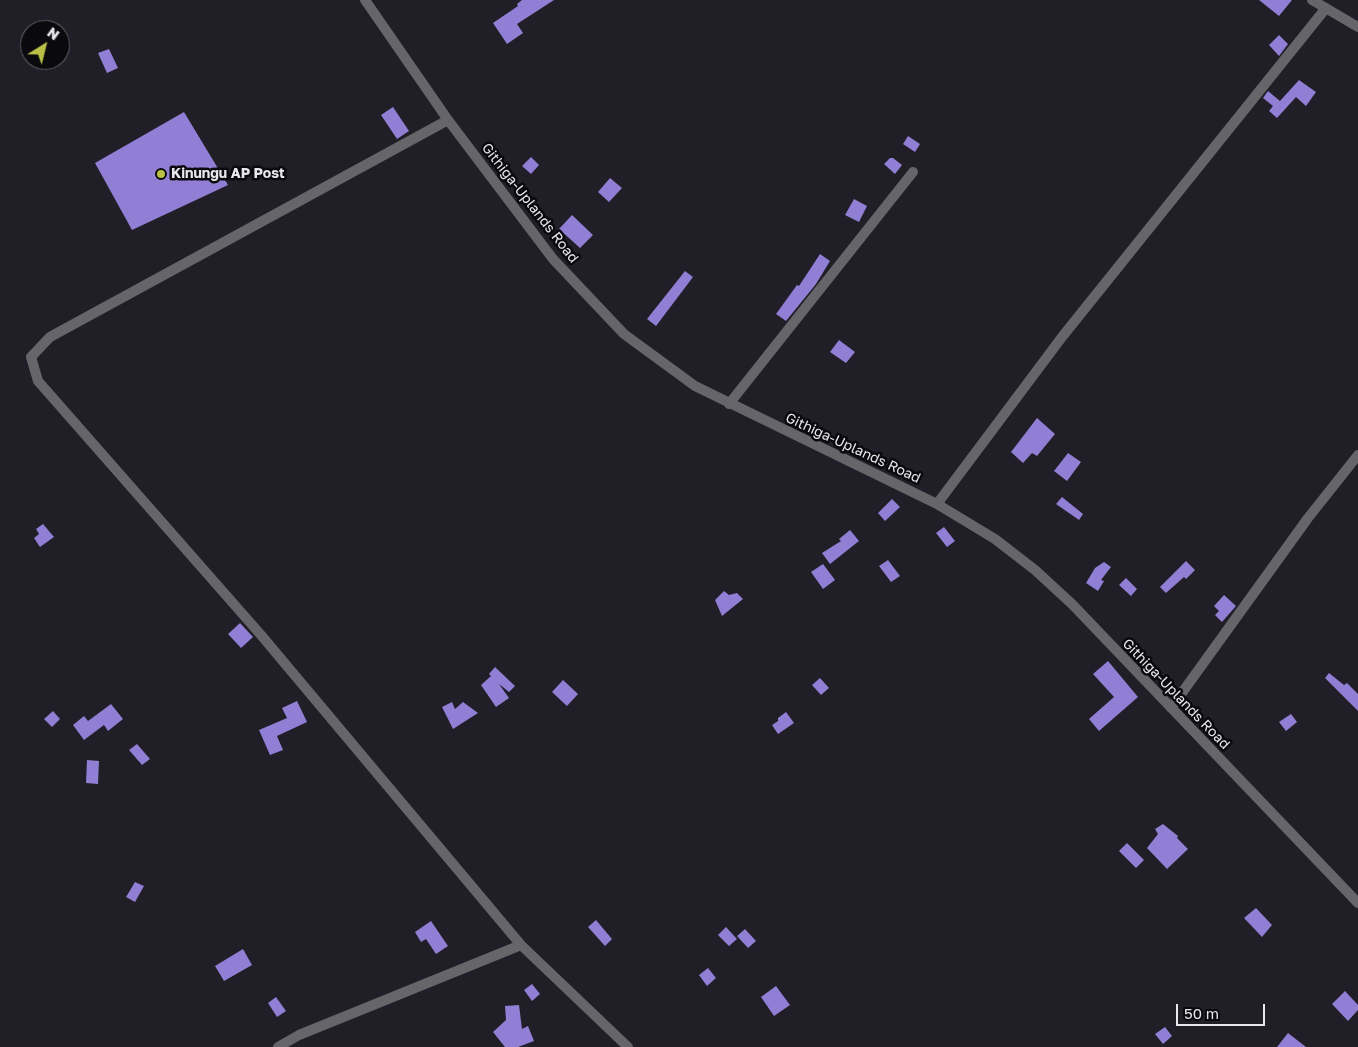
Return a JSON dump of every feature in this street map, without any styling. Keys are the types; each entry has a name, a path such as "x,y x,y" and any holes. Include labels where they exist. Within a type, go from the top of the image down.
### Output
{"street":[{"name":"Githiga-Uplands Road","path":"365,0 448,120 553,259 624,334 688,382 729,404 937,504 995,539 1035,570 1072,604 1358,903"},
{"path":"1312,0 1358,27"},
{"path":"937,504 1062,337 1326,8"},
{"path":"448,120 50,337 31,357 38,381 260,635 521,945 628,1047"},
{"path":"729,404 913,172"},
{"path":"1171,708 1308,518 1358,455"},
{"path":"278,1047 300,1035 521,945"}],"building":[{"path":"522,0 554,0 517,24 523,33 507,44 493,23 518,6 517,4"},
{"path":"1259,0 1292,0 1279,16"},
{"path":"1279,35 1288,44 1279,56 1269,45"},
{"path":"109,49 118,68 107,73 98,53"},
{"path":"1299,80 1316,92 1306,106 1296,97 1277,118 1269,111 1273,106 1263,98 1268,91 1280,101"},
{"path":"393,107 409,131 397,139 381,115"},
{"name":"Kinungu AP Post","path":"184,112 228,185 132,230 95,163"},
{"path":"908,136 920,144 915,152 903,144"},
{"path":"531,157 539,165 531,174 522,166"},
{"path":"890,158 893,158 902,165 895,174 884,164"},
{"path":"610,178 622,188 609,202 598,192"},
{"path":"854,199 867,206 859,222 845,215"},
{"path":"572,215 593,235 580,248 559,229"},
{"path":"820,254 830,261 816,284 786,321 776,314 797,285 799,286"},
{"path":"685,271 693,277 656,326 647,319"},
{"path":"839,340 855,352 846,363 830,352"},
{"path":"1037,418 1055,434 1037,456 1032,453 1023,463 1011,452"},
{"path":"1068,453 1081,462 1067,481 1054,471"},
{"path":"1062,497 1083,514 1079,520 1056,504"},
{"path":"892,499 900,507 885,521 878,513"},
{"path":"43,524 54,537 40,547 34,538 39,534 36,529"},
{"path":"944,527 955,541 947,547 936,533"},
{"path":"850,530 859,541 830,564 822,553 841,541 839,539"},
{"path":"888,560 900,576 891,582 879,566"},
{"path":"1186,561 1195,570 1166,593 1160,587"},
{"path":"1104,562 1111,567 1101,580 1104,581 1098,591 1086,583 1095,568"},
{"path":"823,564 835,580 823,589 811,572"},
{"path":"1126,578 1137,589 1131,596 1119,585"},
{"path":"724,591 729,595 737,593 743,599 722,616 715,600"},
{"path":"1224,595 1236,606 1222,622 1215,615 1219,611 1214,606"},
{"path":"240,623 253,637 241,648 228,634"},
{"path":"1108,661 1138,697 1099,731 1089,719 1114,697 1093,674"},
{"path":"495,667 515,686 509,692 499,684 509,698 496,707 481,685 491,676 489,674"},
{"path":"1329,673 1344,685 1347,683 1358,694 1358,711 1325,678"},
{"path":"820,678 829,688 821,695 812,685"},
{"path":"563,680 578,694 567,706 552,692"},
{"path":"297,701 307,722 277,736 283,750 270,755 259,730 287,718 282,708"},
{"path":"452,702 455,709 463,702 478,713 453,729 442,707"},
{"path":"111,704 123,719 108,731 104,725 84,740 73,725 84,716 88,721"},
{"path":"53,711 60,719 52,727 44,719"},
{"path":"786,712 794,723 778,734 772,725"},
{"path":"1291,714 1297,722 1286,731 1279,722"},
{"path":"137,744 150,759 142,765 129,750"},
{"path":"87,760 99,761 98,784 86,783"},
{"path":"1163,824 1178,836 1177,838 1188,849 1167,869 1147,848 1158,834 1155,829"},
{"path":"1127,843 1144,860 1136,868 1119,851"},
{"path":"135,882 144,886 135,902 126,897"},
{"path":"1256,908 1272,925 1262,937 1244,918"},
{"path":"596,920 612,939 605,946 588,927"},
{"path":"431,921 448,946 436,954 426,939 421,942 415,932"},
{"path":"726,927 737,939 729,946 718,935"},
{"path":"745,929 756,941 748,948 737,936"},
{"path":"243,949 252,965 224,981 215,966"},
{"path":"708,968 716,978 707,986 699,975"},
{"path":"532,984 540,994 532,1001 524,990"},
{"path":"776,986 790,1005 774,1016 761,997"},
{"path":"1345,991 1358,1005 1358,1010 1348,1021 1332,1004"},
{"path":"276,997 286,1011 277,1017 268,1003"},
{"path":"519,1005 522,1029 528,1026 534,1041 518,1047 505,1047 493,1032 506,1020 505,1006"},
{"path":"1165,1027 1172,1036 1163,1044 1155,1034"},
{"path":"1288,1033 1306,1047 1277,1047"}],"place":[{"name":"Kinungu AP Post","path":"161,174"}]}
